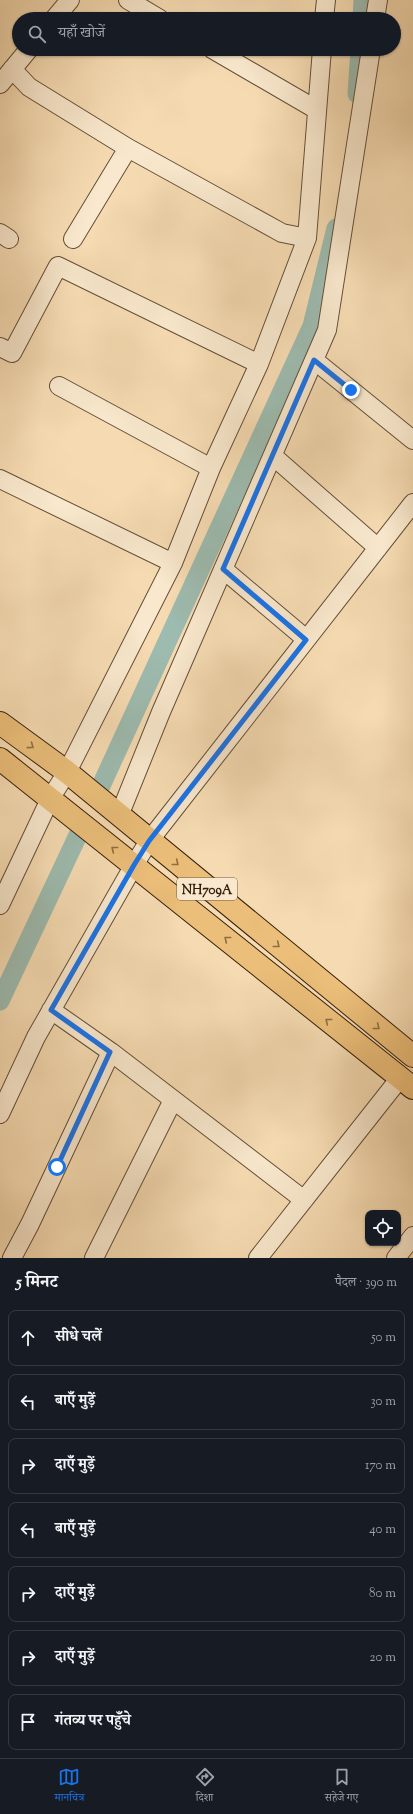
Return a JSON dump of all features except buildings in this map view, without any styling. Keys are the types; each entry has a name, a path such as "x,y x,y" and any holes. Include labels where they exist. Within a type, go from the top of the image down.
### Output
{"highway":[{"name":"NH709A","path":"0,723 67,772 149,841 413,1056"},
{"name":"NH709A","path":"0,759 406,1083"}],"street":[{"path":"60,12 70,0"},
{"path":"128,0 148,12"},
{"path":"325,12 326,0"},
{"path":"376,12 378,0"},
{"path":"0,84 23,56"},
{"path":"224,56 317,110"},
{"path":"0,905 50,799 67,772 173,563 211,468 259,364 307,238 321,56"},
{"path":"119,816 161,712 327,330 370,56"},
{"path":"12,69 29,87 128,148 282,233 307,238"},
{"path":"73,239 128,148"},
{"path":"0,347 12,353 58,266 259,364"},
{"path":"314,360 413,440"},
{"path":"59,386 211,468"},
{"path":"273,456 378,548"},
{"path":"0,479 173,563"},
{"path":"0,1114 36,1037 149,841 413,503"},
{"path":"223,569 306,640"},
{"path":"51,1010 110,1052 304,1200"},
{"path":"12,1258 30,1224 110,1052"},
{"path":"258,1258 304,1200 406,1083"},
{"path":"94,1258 173,1100"},
{"path":"396,1258 413,1236"}],"waterway":[{"path":"362,12 363,0"},
{"path":"357,94 360,56"},
{"path":"100,788 312,326 336,228"},
{"path":"0,1001 79,833"}],"route":[{"path":"57,1167 110,1052 51,1010 149,841 306,640 223,569 314,360 351,390"}]}
